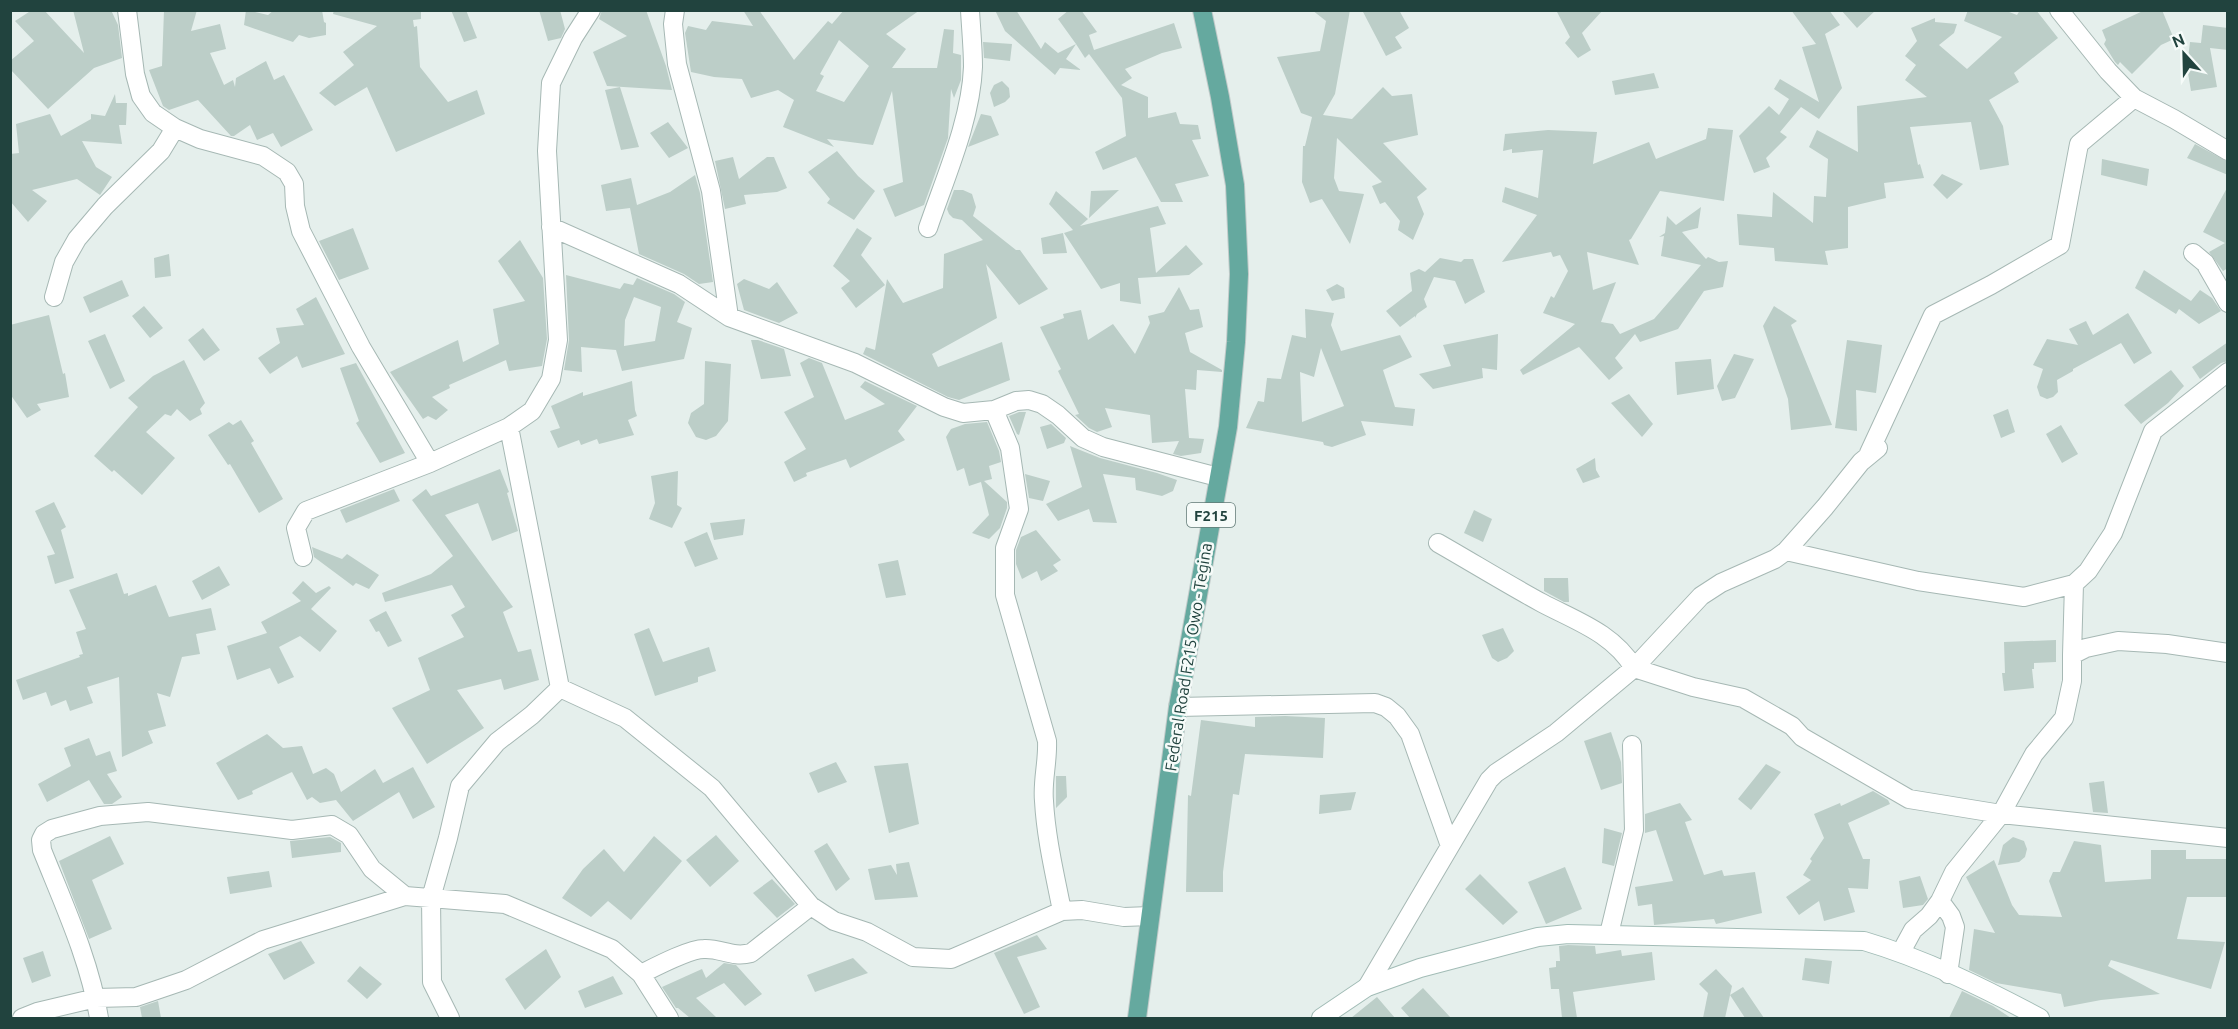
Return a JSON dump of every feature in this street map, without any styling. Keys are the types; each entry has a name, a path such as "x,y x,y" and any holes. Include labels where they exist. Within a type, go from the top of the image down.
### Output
{"main road":[{"name":"Federal Road F215 Owo - Tegina","path":"1137,1018 1178,706 1228,427 1236,342 1239,274 1235,185 1202,10"}],"street":[{"path":"127,10 135,75 141,96 153,113 175,128 200,139 263,156 287,172 294,184 295,207 301,231 361,347 430,463"},
{"path":"303,558 296,528 306,511 430,463 509,427 532,411 551,379 558,340 547,151 551,83 573,38 591,10"},
{"path":"675,10 673,24 677,64 711,191 729,317"},
{"path":"928,228 967,108 973,68 970,10"},
{"path":"2059,10 2108,71 2134,98 2228,151"},
{"path":"1367,987 1489,780 1556,733 1634,668 1701,596 1721,583 1775,559 1786,551 1873,450 1933,315 1991,285 2060,244 2079,144 2134,98"},
{"path":"54,297 64,262 77,239 105,206 161,151 175,128"},
{"path":"551,226 680,284 729,317 855,363 944,408 963,413 994,410 1016,400 1035,402 1058,415 1083,438 1103,447 1218,477"},
{"path":"2193,253 2205,263 2228,303"},
{"path":"1786,551 1918,581 2024,597 2073,584 2088,571 2113,533 2152,431 2228,372"},
{"path":"994,410 1010,448 1019,509 1005,548 1004,584 1047,741 1048,755 1043,779 1046,825 1062,911"},
{"path":"509,427 560,688"},
{"path":"1438,543 1542,603 1586,623 1628,657 1634,668 1693,687 1743,698 1792,726 1802,737 1909,799 2001,814 2228,838"},
{"path":"1901,952 1913,930 1929,916 1940,901 1954,872 2001,814 2034,754 2064,717 2072,681 2073,584"},
{"path":"2072,655 2086,648 2118,641 2167,644 2228,653"},
{"path":"450,1018 432,982 431,898 460,786 497,742 532,715 560,688"},
{"path":"560,688 626,718 712,788 812,906 834,921 867,932 913,957 951,959 1062,911 1082,910 1124,917 1150,916"},
{"path":"1178,706 1375,703 1386,707 1397,716 1410,734 1450,846"},
{"path":"1609,934 1634,830 1632,745"},
{"path":"99,1018 96,998 42,850 41,840 44,834 52,829 100,816 148,812 292,830 332,825 349,835 372,869 405,896"},
{"path":"22,1018 37,1012 96,998 136,997 186,980 263,940 405,896 505,904 612,949 641,974 669,1018"},
{"path":"1940,901 1951,916 1955,927 1948,974"},
{"path":"641,974 664,962 704,948 739,956 751,953 812,906"},
{"path":"1321,1018 1367,987 1420,968 1538,937 1568,934 1864,941 1901,952 2011,1002 2040,1018"}],"building":[{"path":"32,10 44,10 84,53 73,10 111,10 118,25 122,58 94,68 48,109 10,69 10,61 34,41 15,21"},
{"path":"164,10 197,10 191,31 220,24 226,49 210,53 224,85 233,80 235,87 236,78 266,61 274,80 284,75 313,130 281,147 273,133 257,140 250,125 231,136 198,100 169,110 163,106 149,70 162,66"},
{"path":"246,10 268,15 274,10 322,10 326,23 326,35 309,38 299,35 293,42 244,25"},
{"path":"334,10 421,10 421,19 413,20 414,27 417,26 420,67 448,102 477,90 485,114 396,152 367,87 335,106 319,93 354,65 343,52 377,26 333,14"},
{"path":"451,10 466,10 477,38 464,42"},
{"path":"539,10 560,10 565,29 561,38 548,41"},
{"path":"602,10 646,10 672,90 607,86 593,52 627,36 599,19"},
{"path":"743,10 759,10 794,60 828,21 832,24 844,10 920,10 886,34 906,49 892,68 937,68 944,29 954,30 953,53 961,55 961,80 954,98 951,89 948,138 924,205 895,217 883,189 903,182 892,91 873,145 827,139 834,147 783,127 794,100 778,90 751,98 742,79 714,77 691,72 685,33 688,26 706,30 712,21 753,26","holes":["839,40 869,66 844,102 816,91 824,76 820,74"]},
{"path":"995,10 1016,10 1041,49 1045,42 1058,53 1076,44 1066,59 1081,70 1060,68 1055,75 1005,31"},
{"path":"1069,10 1081,10 1097,32 1089,35 1094,50 1174,23 1182,48 1162,53 1125,69 1132,78 1121,85 1148,97 1148,118 1176,112 1180,124 1198,125 1201,139 1192,140 1209,176 1175,184 1183,202 1161,202 1136,157 1103,170 1095,152 1126,136 1122,98 1089,54 1085,58 1058,19"},
{"path":"1312,10 1350,10 1335,94 1323,115 1352,119 1383,87 1392,96 1412,94 1418,135 1383,143 1427,189 1417,197 1424,214 1413,240 1398,230 1400,221 1385,202 1380,204 1372,186 1382,182 1337,138 1334,178 1339,191 1364,194 1350,244 1322,199 1310,203 1302,182 1303,146 1305,146 1312,117 1301,113 1277,57 1320,51 1326,21"},
{"path":"1362,10 1399,10 1409,28 1395,37 1402,48 1386,56"},
{"path":"1556,10 1603,10 1582,33 1591,50 1578,58 1565,43 1570,37"},
{"path":"1791,10 1829,10 1840,25 1825,34 1842,88 1819,119 1801,107 1780,132 1787,137 1766,158 1770,167 1754,173 1739,136 1769,106 1779,115 1789,99 1774,89 1780,79 1819,102 1802,47 1816,44"},
{"path":"1841,10 1876,10 1857,28"},
{"path":"1968,10 2004,10 2017,15 2020,10 2036,10 2058,38 2014,73 2019,82 1989,100 2003,126 2009,165 1980,170 1971,122 1910,127 1918,165 1920,164 1924,178 1884,183 1886,198 1848,207 1848,248 1825,251 1828,265 1775,261 1774,248 1739,245 1737,214 1772,217 1773,192 1813,223 1814,196 1826,197 1828,159 1809,147 1817,130 1858,152 1857,106 1927,97 1905,80 1916,65 1905,56 1917,41 1911,28 1935,18 1935,22 1957,24 1954,33 1939,45 1967,69 2002,37 1964,21"},
{"path":"2145,10 2162,10 2174,39 2161,45 2132,74 2120,62 2118,65 2115,62 2104,44 2106,40 2102,30"},
{"path":"2203,25 2228,28 2228,50 2210,48 2217,87 2191,91 2187,67 2190,42 2201,43"},
{"path":"983,42 1012,44 1010,61 984,58"},
{"path":"1654,73 1659,88 1615,95 1612,81"},
{"path":"1002,81 1009,88 1010,97 994,107 990,93 994,85"},
{"path":"620,87 639,147 621,150 605,90"},
{"path":"115,94 116,103 127,103 126,125 119,125 122,144 82,141 96,167 112,177 100,195 77,179 32,190 47,201 28,222 10,201 10,154 19,153 16,124 50,114 61,136 91,119 91,114 105,116"},
{"path":"981,114 991,116 999,135 968,147"},
{"path":"668,122 688,148 669,158 650,133"},
{"path":"1708,128 1733,130 1724,201 1660,191 1629,240 1639,265 1587,252 1593,290 1616,282 1601,322 1613,324 1620,334 1654,319 1701,265 1661,256 1664,236 1659,237 1665,233 1667,216 1676,225 1701,207 1698,228 1682,232 1706,259 1708,257 1719,262 1728,261 1723,287 1704,291 1678,329 1640,342 1635,334 1615,358 1623,368 1609,380 1579,347 1523,375 1520,370 1575,324 1543,313 1551,296 1554,298 1568,271 1560,255 1553,257 1551,252 1502,262 1537,215 1502,202 1505,187 1538,198 1543,150 1512,153 1512,149 1503,151 1505,134 1548,130 1597,132 1593,164 1649,142 1656,159 1706,139"},
{"path":"2195,144 2228,162 2228,175 2187,158"},
{"path":"837,151 858,176 875,191 854,220 827,203 830,199 808,172"},
{"path":"733,157 739,179 767,157 774,157 787,188 777,192 744,195 746,204 725,209 715,161"},
{"path":"2102,159 2149,169 2147,186 2101,175"},
{"path":"1942,174 1963,184 1947,199 1933,185"},
{"path":"695,175 700,193 713,282 699,284 684,274 639,254 630,208 606,211 601,185 631,178 637,205 670,192"},
{"path":"2228,186 2228,268 2223,271 2209,252 2225,243 2203,232"},
{"path":"954,190 963,190 972,194 976,207 973,216 1016,250 1020,250 1048,289 1019,305 986,264 997,318 932,354 938,367 1002,342 1010,380 959,400 948,397 863,354 866,347 875,350 887,279 903,303 943,288 944,254 983,240 962,220 953,218 949,214 947,209"},
{"path":"1119,190 1089,218 1091,191"},
{"path":"1056,191 1088,219 1080,226 1158,206 1166,224 1150,228 1156,273 1186,245 1203,264 1189,275 1138,278 1141,304 1120,301 1120,283 1101,289 1064,233 1073,230 1049,204"},
{"path":"353,228 369,269 339,280 319,241"},
{"path":"857,228 872,238 861,255 885,285 856,308 841,288 850,281 833,266"},
{"path":"1063,233 1067,253 1043,254 1041,238"},
{"path":"520,240 543,278 547,339 542,366 509,371 506,360 449,385 450,388 432,397 448,410 436,420 428,416 423,419 390,372 458,340 463,362 499,344 493,309 525,301 498,261"},
{"path":"169,254 171,276 155,278 154,258"},
{"path":"1440,258 1461,262 1464,259 1473,259 1485,292 1465,304 1455,281 1434,277 1424,299 1427,307 1400,327 1386,311 1412,291 1410,273 1419,269 1425,272"},
{"path":"2144,270 2191,301 2200,290 2212,298 2221,311 2199,324 2179,309 2176,314 2135,288"},
{"path":"566,275 620,289 624,283 633,285 637,278 674,294 685,302 677,322 692,328 684,359 622,371 616,350 581,347 582,372 564,370 569,340","holes":["634,297 661,307 655,341 624,346 625,320"]},
{"path":"744,279 769,289 777,282 798,313 779,323 744,310 737,284"},
{"path":"122,280 129,296 90,313 83,297"},
{"path":"1337,284 1344,288 1345,298 1332,301 1326,290"},
{"path":"1179,287 1190,310 1199,309 1203,327 1185,333 1190,352 1222,370 1222,372 1197,370 1196,390 1185,389 1189,438 1204,439 1201,453 1181,456 1173,454 1179,441 1152,443 1150,415 1105,408 1112,427 1097,432 1089,428 1075,415 1079,414 1058,371 1061,369 1040,327 1064,318 1063,314 1081,310 1088,340 1113,324 1135,354 1150,323 1148,316 1164,312"},
{"path":"316,297 345,354 302,368 297,356 270,374 258,358 280,343 276,328 304,325 296,309"},
{"path":"144,306 163,328 150,338 132,316"},
{"path":"1774,306 1797,321 1791,325 1832,425 1791,430 1788,399 1763,326"},
{"path":"1305,309 1334,313 1331,325 1341,351 1400,335 1412,357 1383,370 1395,407 1415,409 1413,426 1361,421 1366,435 1332,447 1324,445 1323,442 1246,428 1258,401 1264,402 1267,378 1281,379 1292,335 1306,338","holes":["1321,348 1344,406 1302,422 1300,372 1314,377"]},
{"path":"2128,313 2152,353 2134,364 2121,343 2057,380 2058,392 2053,397 2047,399 2040,396 2037,387 2043,369 2033,365 2047,339 2078,345 2069,329 2086,321 2093,335"},
{"path":"49,315 63,374 65,373 69,397 37,404 41,410 27,418 10,394 10,325"},
{"path":"203,328 220,350 204,361 188,340"},
{"path":"105,334 125,381 110,389 88,341"},
{"path":"1498,334 1497,370 1482,368 1483,378 1433,389 1419,374 1451,366 1443,345"},
{"path":"751,340 758,340 784,349 791,376 761,379"},
{"path":"1847,340 1882,345 1876,393 1856,390 1857,431 1835,428"},
{"path":"2228,342 2228,361 2221,363 2200,379 2192,367"},
{"path":"1734,354 1754,359 1735,398 1722,401 1717,386"},
{"path":"809,358 822,363 845,420 885,404 860,387 865,381 917,406 898,431 905,440 850,468 846,459 806,473 807,476 794,482 784,462 806,449 784,412 814,397 800,363"},
{"path":"1711,359 1714,389 1677,395 1675,362"},
{"path":"184,360 205,403 200,409 202,414 190,421 177,409 171,416 165,414 146,432 175,458 142,495 94,456 138,407 128,398 153,376"},
{"path":"705,361 731,364 728,421 716,436 706,440 696,437 688,423 691,413 704,404"},
{"path":"356,363 405,453 380,463 356,423 359,421 340,368"},
{"path":"2171,370 2184,386 2168,403 2141,424 2124,405"},
{"path":"632,381 637,416 628,420 634,435 599,444 597,439 581,445 579,440 558,448 550,431 560,428 551,406 583,392 583,396"},
{"path":"1629,394 1653,424 1642,437 1611,403"},
{"path":"2008,409 2015,432 2001,438 1993,415"},
{"path":"1026,412 1019,435 1009,416"},
{"path":"241,420 254,441 251,443 283,499 259,513 230,464 228,465 208,435 229,422 233,425"},
{"path":"987,422 1001,462 989,466 992,479 984,481 1007,502 1000,528 989,539 972,533 989,515 981,482 969,486 964,468 957,471 946,437 951,429 965,424"},
{"path":"1051,424 1066,438 1064,443 1047,449 1040,427"},
{"path":"2061,425 2078,454 2062,463 2046,434"},
{"path":"1070,446 1100,458 1177,480 1173,491 1162,496 1136,490 1135,478 1103,474 1117,523 1093,522 1089,509 1058,521 1046,504 1082,487"},
{"path":"1595,458 1596,470 1600,477 1583,483 1576,469"},
{"path":"500,469 509,492 507,493 518,531 492,541 478,503 445,515 513,607 503,612 518,652 531,649 539,680 504,690 501,679 457,690 484,728 427,764 392,708 430,690 418,658 464,637 451,615 465,607 452,585 385,602 382,593 431,574 453,556 412,500 426,489 431,496"},
{"path":"678,471 677,505 682,508 672,528 649,519 655,503 651,476"},
{"path":"1025,474 1050,481 1043,501 1029,498"},
{"path":"394,489 400,501 346,523 340,510"},
{"path":"54,502 66,527 61,530 74,578 55,584 47,556 55,554 35,511"},
{"path":"1474,510 1492,519 1483,542 1464,533"},
{"path":"745,519 743,535 714,540 710,523"},
{"path":"1036,530 1061,560 1053,565 1058,571 1041,581 1037,571 1022,579 1016,564 1016,550 1021,537"},
{"path":"707,532 718,559 695,567 684,542"},
{"path":"312,547 342,559 347,554 379,575 369,589 356,583 353,586 314,557"},
{"path":"898,560 906,595 886,598 878,564"},
{"path":"219,566 230,585 202,600 192,581"},
{"path":"117,573 124,594 128,593 128,596 156,585 169,617 211,608 216,630 196,634 200,654 182,657 170,697 157,693 166,726 148,731 153,743 122,757 119,677 87,687 93,703 70,711 66,700 51,706 46,692 23,700 16,680 83,654 76,632 86,629 69,590"},
{"path":"1544,578 1568,578 1569,602 1564,602 1544,591"},
{"path":"303,581 316,593 329,586 331,588 311,609 337,631 320,652 300,636 279,647 294,677 278,684 270,668 237,680 227,646 267,633 261,622 301,601 292,593"},
{"path":"386,611 402,641 388,647 379,631 376,632 369,620"},
{"path":"649,628 663,662 709,647 716,671 698,677 698,682 655,696 634,634"},
{"path":"1503,628 1514,651 1507,658 1498,662 1492,658 1482,635"},
{"path":"2056,640 2056,662 2034,663 2034,669 2032,669 2034,688 2004,691 2002,673 2005,673 2004,642"},
{"path":"1255,717 1325,718 1323,758 1245,754 1239,795 1233,794 1223,872 1223,892 1186,892 1188,795 1191,796 1201,720 1255,727"},
{"path":"1611,732 1621,762 1622,783 1601,790 1584,741"},
{"path":"267,734 283,748 302,746 313,774 326,768 334,774 341,792 375,769 383,783 413,767 435,807 413,819 399,792 353,821 336,800 320,803 312,797 307,800 292,772 238,800 216,763"},
{"path":"89,738 96,756 110,751 117,771 107,774 122,797 112,804 104,804 89,780 47,802 38,784 71,766 64,748"},
{"path":"836,762 847,782 818,793 809,773"},
{"path":"908,763 919,824 889,833 874,766"},
{"path":"1766,764 1781,772 1751,810 1738,799"},
{"path":"1056,776 1066,776 1067,797 1056,808"},
{"path":"2104,781 2108,813 2093,812 2089,783"},
{"path":"1873,791 1888,800 1890,804 1848,823 1863,859 1870,859 1868,889 1848,888 1855,912 1824,921 1819,901 1799,915 1786,897 1811,880 1803,875 1812,861 1810,859 1824,838 1814,814 1840,803 1841,806"},
{"path":"1356,792 1351,810 1319,814 1320,795"},
{"path":"1680,803 1692,820 1685,822 1704,875 1722,870 1724,876 1755,872 1762,913 1716,924 1714,919 1654,925 1652,904 1638,906 1635,887 1673,881 1656,830 1645,833 1645,814"},
{"path":"1604,828 1622,833 1614,866 1602,863"},
{"path":"716,835 739,861 710,887 686,860"},
{"path":"110,836 124,864 92,880 112,929 89,939 59,861"},
{"path":"654,836 682,861 631,920 608,901 591,917 562,898 583,869 604,849 624,872"},
{"path":"330,837 341,843 341,852 292,858 290,841"},
{"path":"2013,837 2024,841 2027,849 2025,857 2019,862 1998,865 2003,845"},
{"path":"2074,841 2101,845 2105,882 2151,879 2151,850 2186,850 2186,859 2228,859 2228,897 2187,897 2177,939 2225,942 2211,989 2111,960 2108,966 2160,994 2101,1000 2064,1007 2061,994 1996,983 1969,970 1974,929 1995,933 1966,877 1994,860 2012,905 2019,915 2062,917 2049,881 2053,872 2060,872"},
{"path":"827,843 850,879 836,891 814,851"},
{"path":"909,862 918,897 875,900 868,869 891,865 897,875 896,864"},
{"path":"1565,867 1582,909 1546,924 1528,882"},
{"path":"269,871 272,887 230,894 227,877"},
{"path":"1480,874 1518,912 1503,925 1465,889"},
{"path":"1920,876 1928,899 1923,905 1903,908 1899,881"},
{"path":"772,879 795,904 777,918 753,893"},
{"path":"1037,935 1047,949 1017,957 1040,1007 1024,1014 994,953"},
{"path":"301,941 315,963 284,980 268,954"},
{"path":"1559,946 1595,946 1596,954 1621,950 1622,956 1652,952 1655,980 1573,992 1577,1018 1562,1018 1559,989 1551,989 1549,968 1556,967 1556,961 1560,961"},
{"path":"546,949 561,977 525,1010 505,979"},
{"path":"43,951 51,976 32,983 23,958"},
{"path":"853,958 868,973 815,992 807,975"},
{"path":"1805,958 1832,961 1829,984 1802,980"},
{"path":"724,963 736,965 762,994 745,1006 724,983 696,998 717,1018 690,1018 676,1008 662,987 702,969 706,978"},
{"path":"360,966 382,984 367,999 347,981"},
{"path":"1716,969 1732,986 1725,1018 1703,1018 1708,993 1699,984"},
{"path":"613,976 623,994 585,1008 578,991"},
{"path":"1743,987 1764,1018 1745,1018 1730,995"},
{"path":"1423,988 1451,1018 1410,1018 1401,1008"},
{"path":"1962,991 1993,1006 2011,1018 1949,1018"},
{"path":"1377,997 1395,1018 1351,1018"},
{"path":"158,1001 161,1018 142,1018 140,1007"}]}
